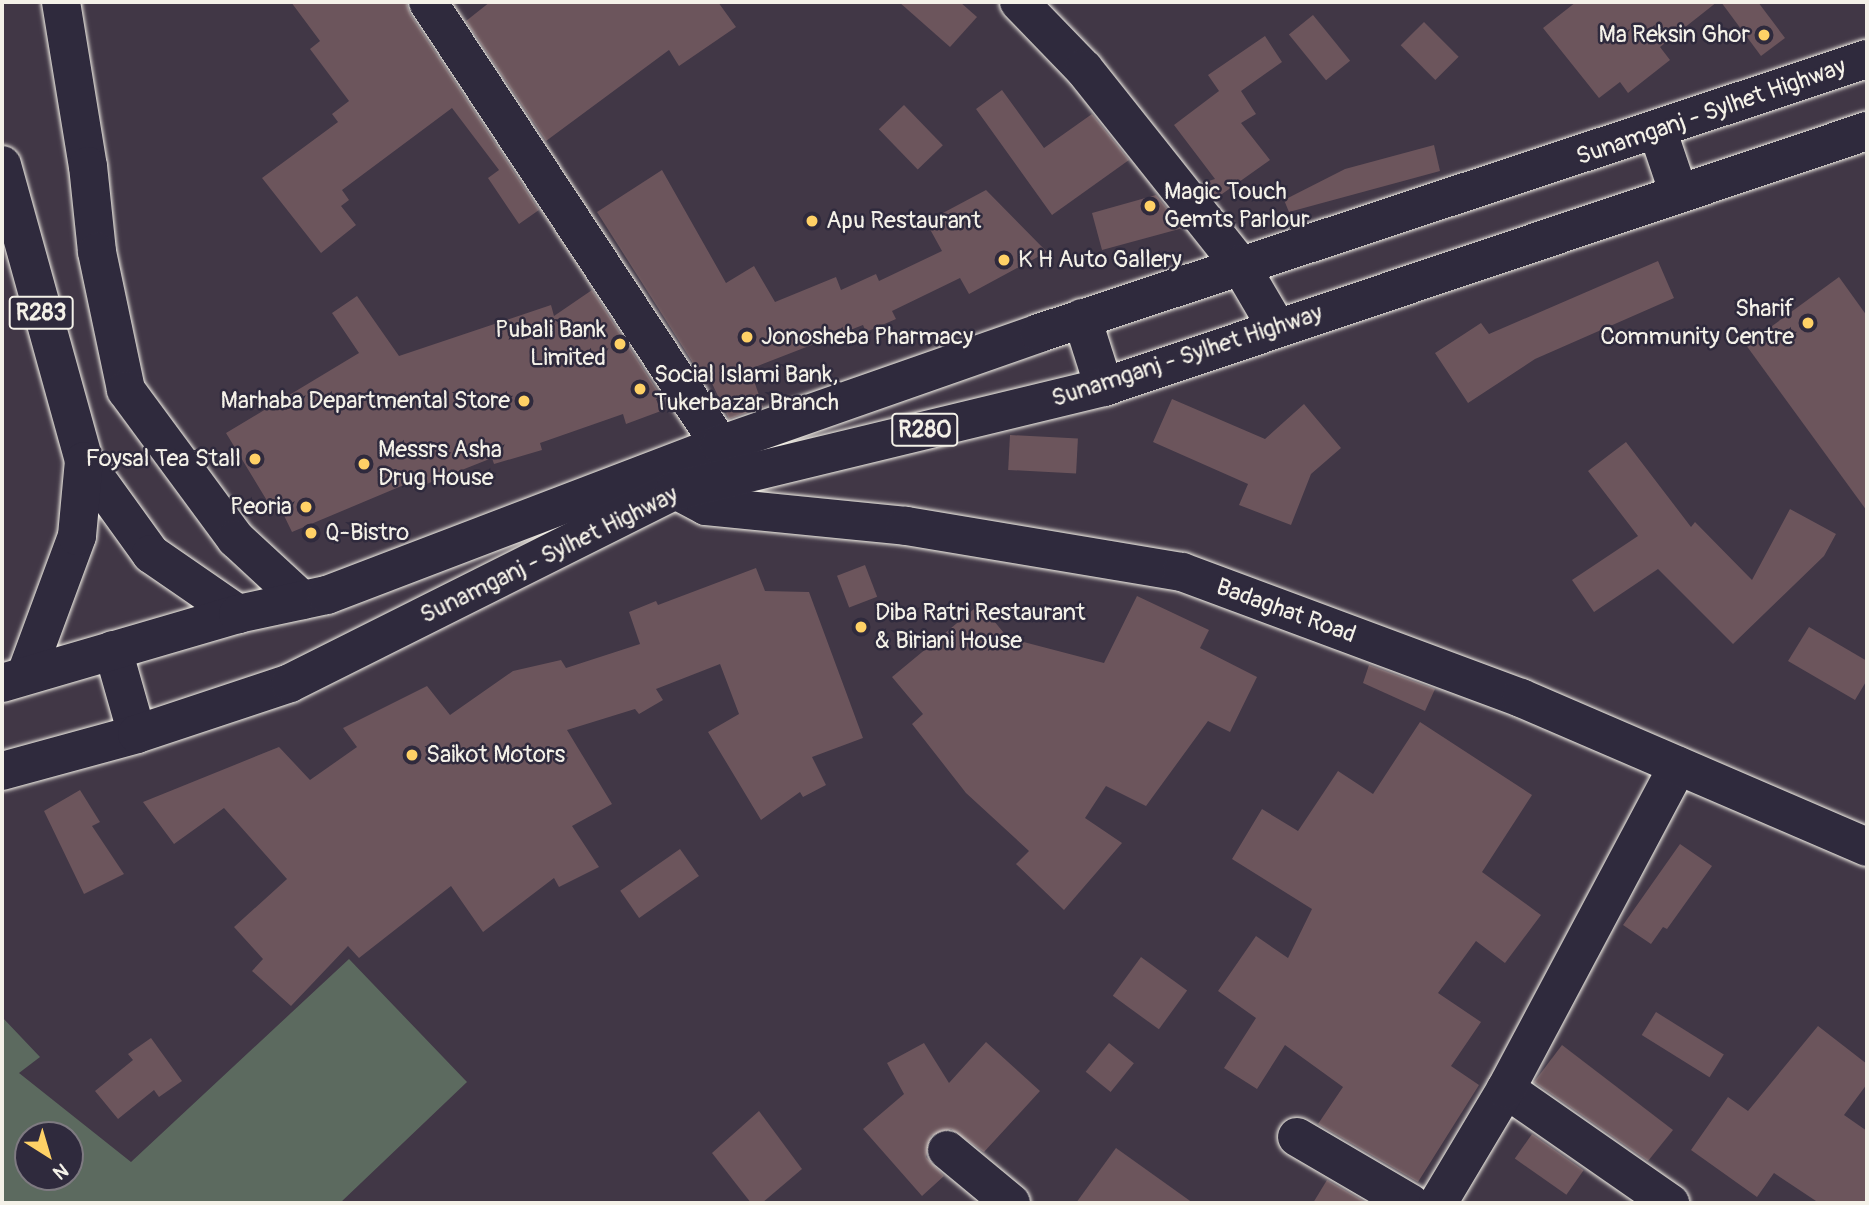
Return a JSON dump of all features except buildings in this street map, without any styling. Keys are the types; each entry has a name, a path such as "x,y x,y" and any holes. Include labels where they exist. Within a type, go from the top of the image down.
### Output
{"main road":[{"path":"61,2 88,166 97,252 126,390 236,539 302,600"},
{"path":"428,2 720,445"},
{"path":"1019,2 1084,69 1240,265 1277,328"},
{"name":"Sunamganj - Sylhet Highway","path":"2,771 137,734 290,683 664,481 720,445 1082,318 1658,132 1867,59"},
{"name":"Sunamganj - Sylhet Highway","path":"14,679 238,614 302,600 526,523 664,481 1104,387 1867,131"},
{"path":"1658,132 1679,194"},
{"name":"R283","path":"2,165 84,461"},
{"path":"1082,318 1104,387"},
{"path":"84,461 151,554 238,614"},
{"path":"14,679 77,536 84,461"},
{"name":"Badaghat Road","path":"664,481 706,506 906,526 1182,572 1521,698 1867,848"},
{"path":"113,650 137,734"},
{"path":"1438,1203 1506,1089 1678,766"},
{"path":"1506,1089 1671,1203"},
{"path":"1297,1136 1410,1203"},
{"path":"947,1150 1011,1203"}],"green space":[{"path":"349,959 467,1082 340,1203 2,1203 2,1017 40,1057 19,1073 79,1121 14,1121 14,1191 84,1191 84,1125 131,1162"}],"place":[{"name":"Ma Reksin Ghor","path":"1764,35"},
{"name":"Magic Touch Gemts Parlour","path":"1150,206"},
{"name":"Apu Restaurant","path":"812,221"},
{"name":"K H Auto Gallery","path":"1004,260"},
{"name":"Sharif Community Centre","path":"1808,323"},
{"name":"Jonosheba Pharmacy","path":"747,337"},
{"name":"Pubali Bank Limited","path":"620,344"},
{"name":"Social Islami Bank, Tukerbazar Branch","path":"640,389"},
{"name":"Marhaba Departmental Store","path":"524,401"},
{"name":"Foysal Tea Stall","path":"255,459"},
{"name":"Messrs Asha Drug House","path":"364,464"},
{"name":"Peoria","path":"306,507"},
{"name":"Q-Bistro","path":"311,533"},
{"name":"Diba Ratri Restaurant & Biriani House","path":"861,627"},
{"name":"Saikot Motors","path":"412,755"}]}
